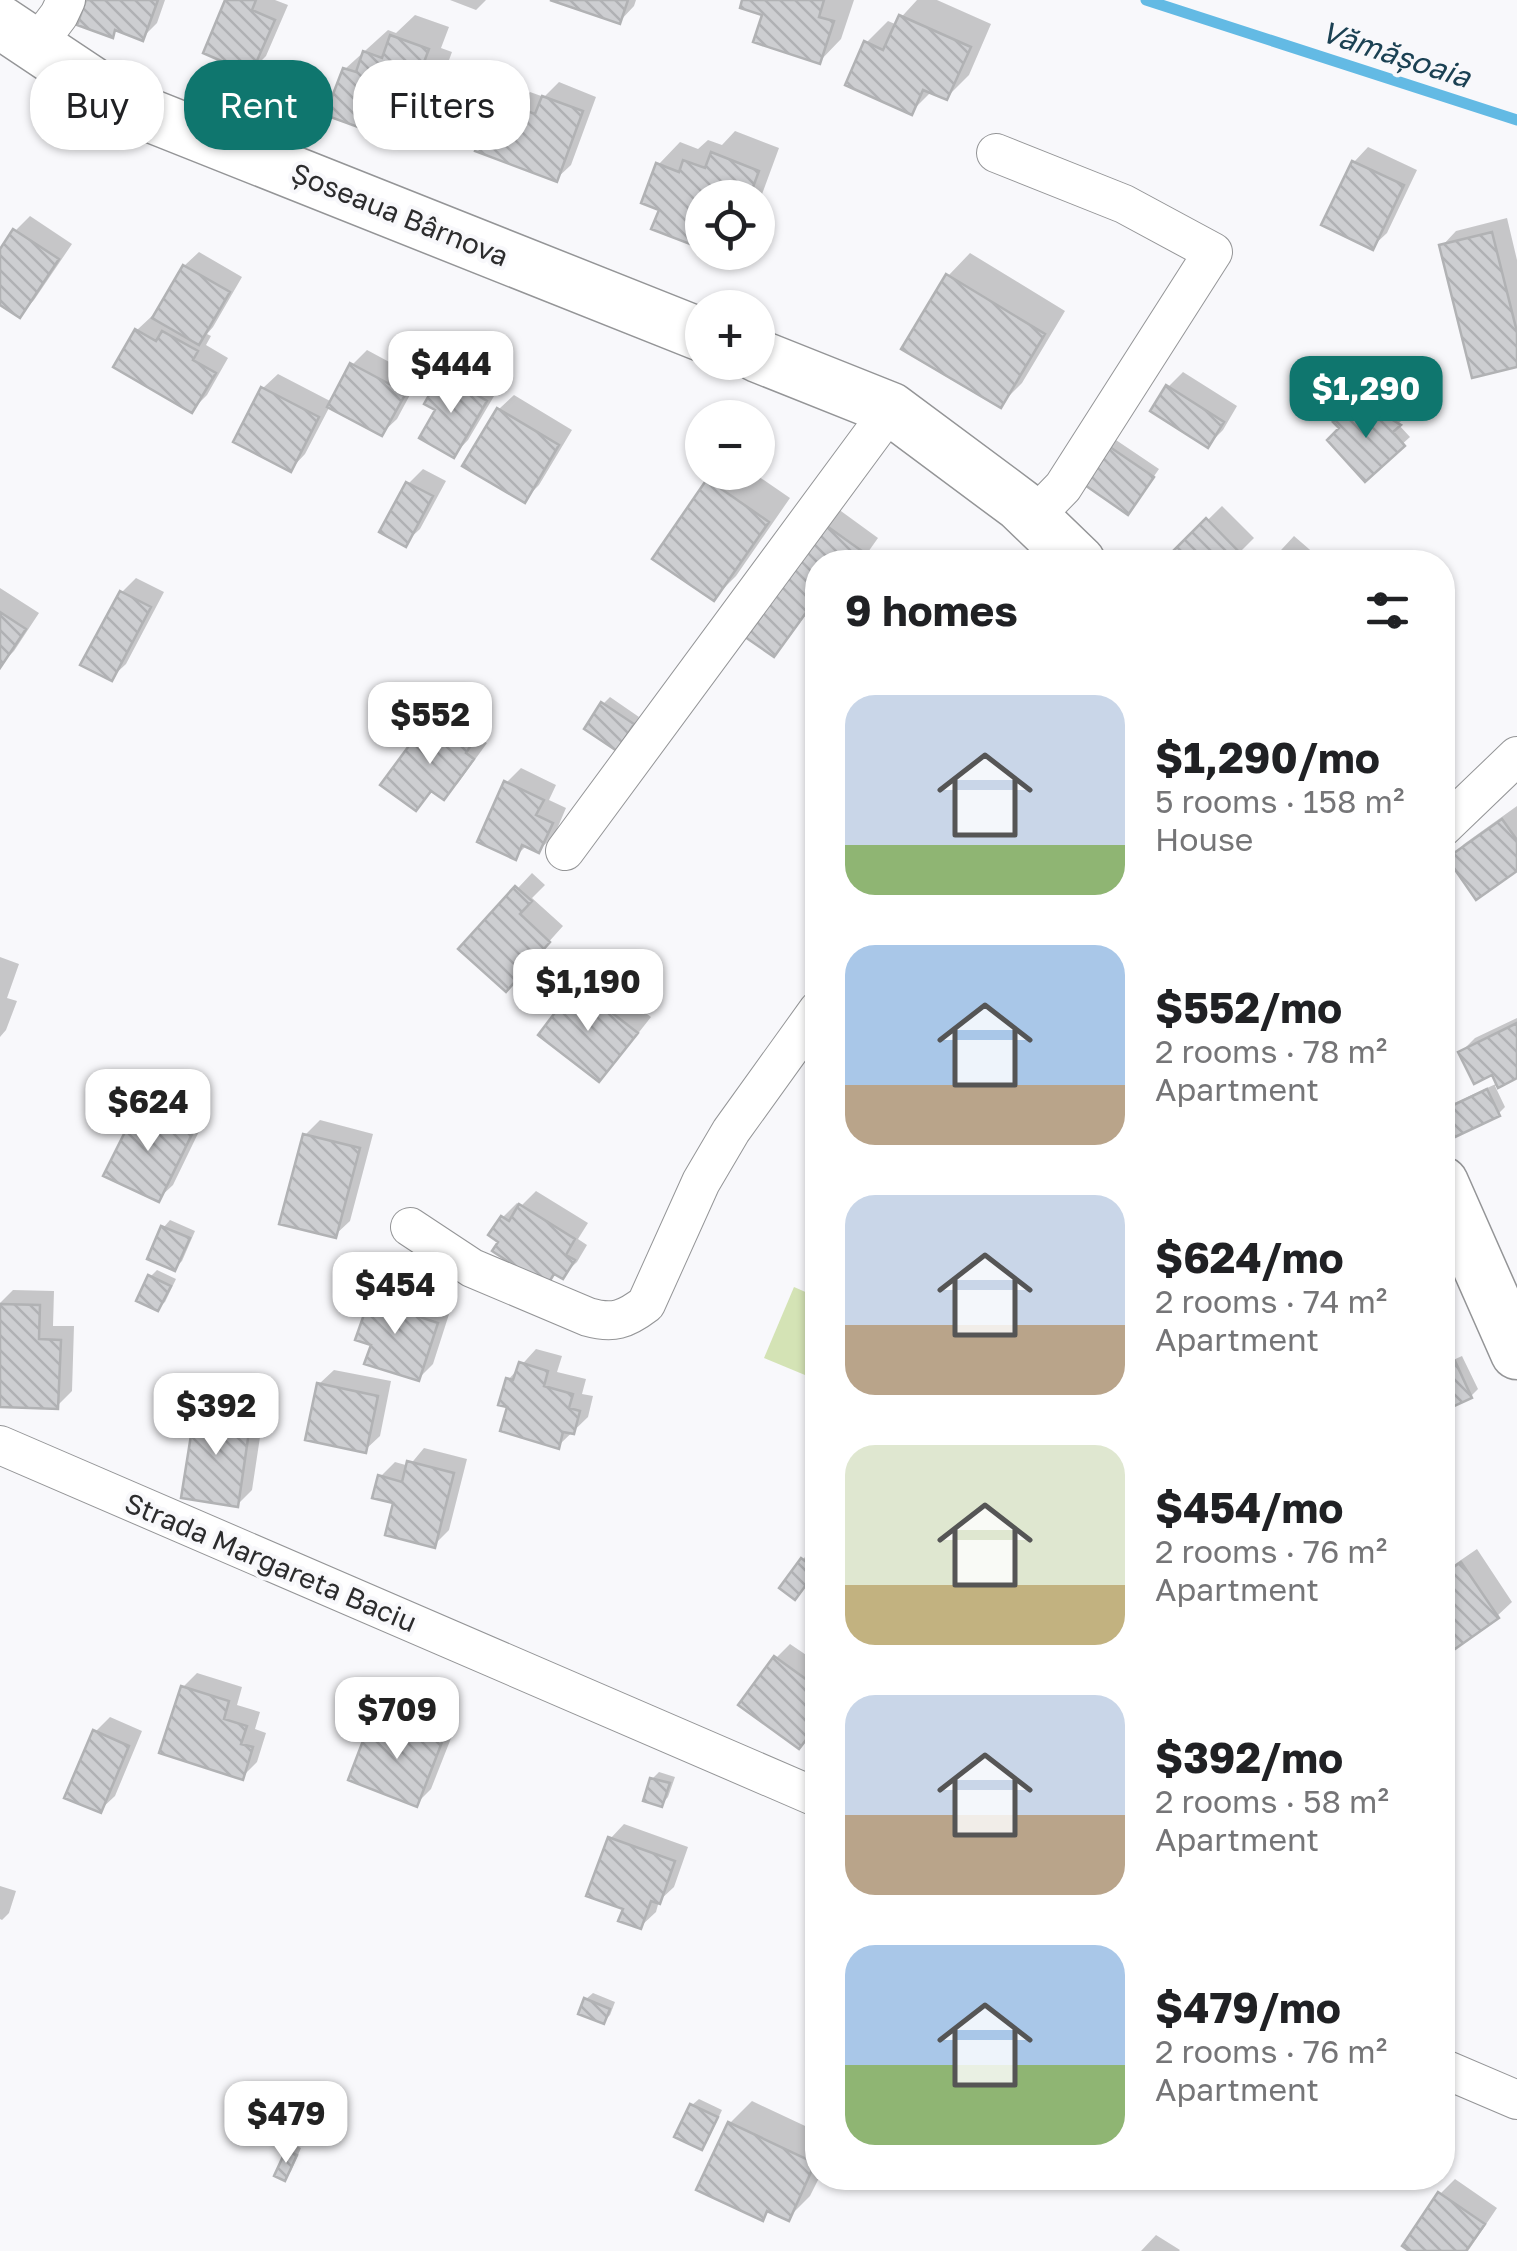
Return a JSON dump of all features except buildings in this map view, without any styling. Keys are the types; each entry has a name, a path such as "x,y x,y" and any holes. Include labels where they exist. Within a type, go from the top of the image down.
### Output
{"main road":[{"name":"Șoseaua Bârnova","path":"18,34 126,106 685,328"},
{"path":"775,363 891,409 1020,504 1066,550"},
{"path":"1455,1213 1517,1353"}],"street":[{"path":"18,34 59,15 66,0"},
{"path":"996,153 1124,204 1213,252 1063,488 1033,518"},
{"path":"565,851 891,409"},
{"path":"1455,816 1517,756"},
{"path":"410,1227 472,1268 588,1317 606,1322 630,1316 646,1304 700,1182 731,1131 805,1028"},
{"name":"Strada Margareta Baciu","path":"0,1445 805,1792"},
{"path":"1455,2074 1517,2100"}],"green space":[{"path":"794,1287 805,1292 805,1375 764,1358"}],"waterway":[{"name":"Vămășoaia","path":"1146,0 1517,120"}]}
